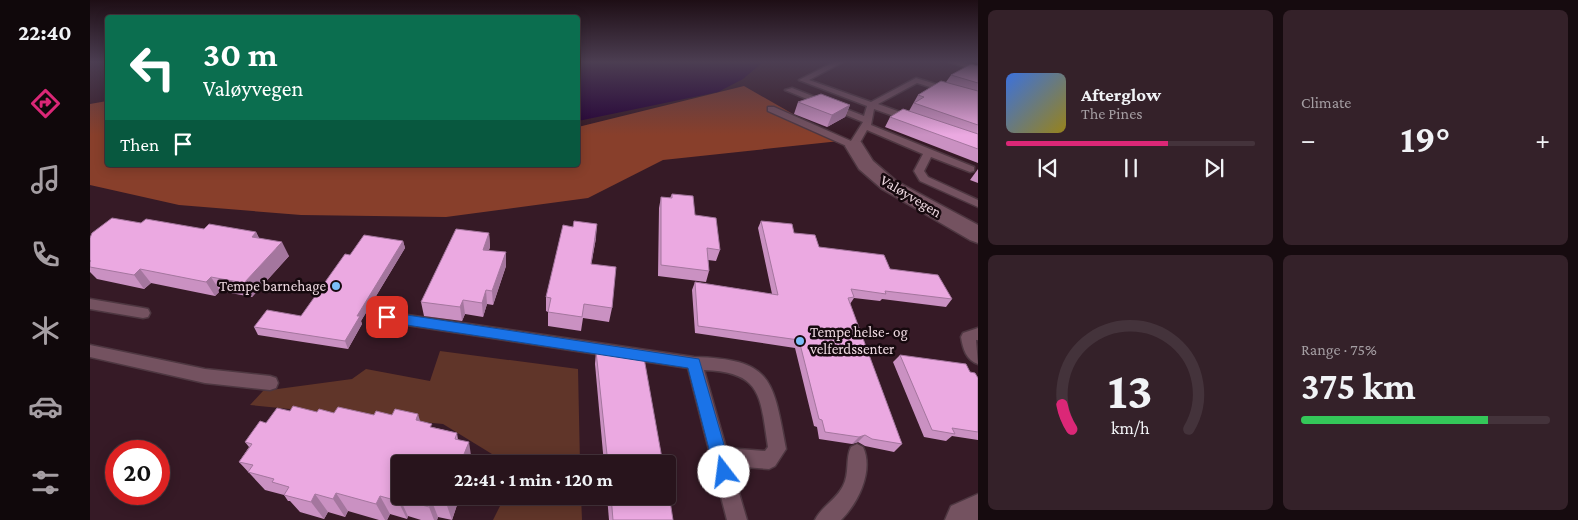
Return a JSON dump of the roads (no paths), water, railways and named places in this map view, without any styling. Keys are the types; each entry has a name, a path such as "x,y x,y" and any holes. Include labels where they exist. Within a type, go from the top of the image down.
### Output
{"street":[{"name":"Valøyvegen","path":"854,146 866,165 888,185 978,235"},
{"path":"965,520 978,514"}],"lane":[{"path":"820,86 916,120"},
{"path":"771,109 854,146 860,132 867,123 872,105 905,86"},
{"path":"935,86 978,100"},
{"path":"789,90 867,123 928,153 970,169"},
{"path":"928,153 919,171 924,179 978,204"},
{"path":"90,304 143,313"},
{"path":"387,317 694,364 715,363 744,368 756,376 768,394 777,449 769,460 719,456"},
{"path":"978,334 968,337 971,350 978,358"},
{"path":"90,351 205,376 270,383"},
{"path":"694,364 737,520"},
{"path":"825,520 834,515 852,491 859,464 858,453"}],"place":[{"name":"Tempe barnehage","path":"336,286"},
{"name":"Tempe helse- og velferdssenter","path":"800,341"}]}
